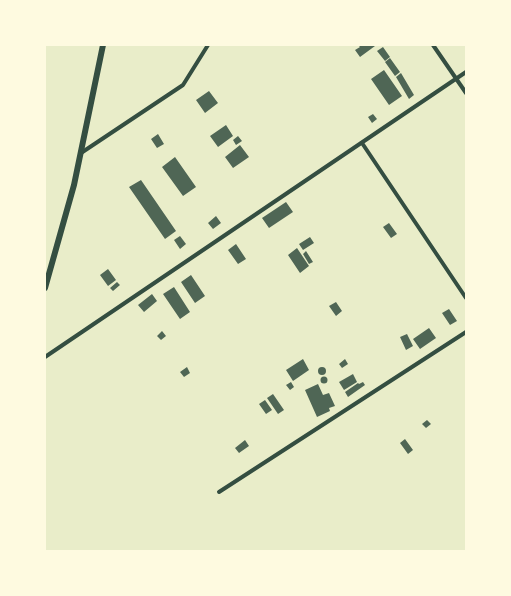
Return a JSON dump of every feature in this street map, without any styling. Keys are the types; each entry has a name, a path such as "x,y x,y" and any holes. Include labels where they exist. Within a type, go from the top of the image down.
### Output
{"street":[{"path":"45,288 74,185 103,45"},
{"path":"80,153 183,85 208,45"},
{"path":"433,45 466,93"},
{"path":"45,357 466,72"},
{"path":"362,143 466,298"},
{"path":"219,492 466,332"}],"building":[{"path":"358,45 380,45 375,46 360,57 355,50 360,47"},
{"path":"383,47 390,57 385,61 377,51"},
{"path":"390,58 400,72 395,76 385,62"},
{"path":"384,70 402,96 389,105 371,79"},
{"path":"401,73 414,95 409,99 396,77"},
{"path":"209,91 218,103 205,113 196,100"},
{"path":"373,114 377,119 372,123 368,117"},
{"path":"226,125 233,136 218,147 210,136"},
{"path":"158,134 164,144 157,148 151,139"},
{"path":"238,136 242,141 236,145 233,140"},
{"path":"240,145 249,157 233,168 225,157"},
{"path":"175,157 196,187 183,196 162,167"},
{"path":"141,180 176,231 165,239 129,187"},
{"path":"286,202 293,212 269,228 262,218"},
{"path":"216,216 221,223 213,229 208,223"},
{"path":"389,223 397,234 391,238 383,227"},
{"path":"180,236 186,244 180,249 174,240"},
{"path":"310,237 314,243 303,250 299,244"},
{"path":"236,244 246,259 238,264 228,250"},
{"path":"297,248 309,266 300,273 288,255"},
{"path":"306,251 313,262 309,264 303,254"},
{"path":"108,269 116,280 108,286 100,275"},
{"path":"191,275 205,296 195,303 181,282"},
{"path":"117,282 120,285 113,291 110,288"},
{"path":"174,287 190,312 180,319 163,294"},
{"path":"152,294 157,301 144,312 138,305"},
{"path":"336,302 342,311 336,316 329,306"},
{"path":"449,309 457,321 450,325 442,313"},
{"path":"429,328 436,338 420,349 413,339"},
{"path":"162,331 166,336 161,340 157,336"},
{"path":"407,334 413,346 406,350 400,337"},
{"path":"303,359 309,370 293,381 286,370"},
{"path":"345,359 348,364 342,368 339,364"},
{"path":"187,367 190,373 184,377 180,372"},
{"path":"320,367 324,367 326,371 324,375 320,375 318,373 318,369"},
{"path":"353,374 357,382 344,390 339,382"},
{"path":"324,377 327,380 324,383 321,380"},
{"path":"291,382 294,387 290,390 286,385"},
{"path":"363,382 365,385 348,397 345,392 358,383"},
{"path":"318,384 323,395 329,393 335,406 329,408 330,411 317,417 305,390"},
{"path":"273,394 284,410 278,414 267,398"},
{"path":"265,400 272,410 266,414 259,404"},
{"path":"427,420 431,424 426,428 422,424"},
{"path":"405,439 413,450 408,454 400,443"},
{"path":"245,440 249,446 239,453 235,448"}]}
